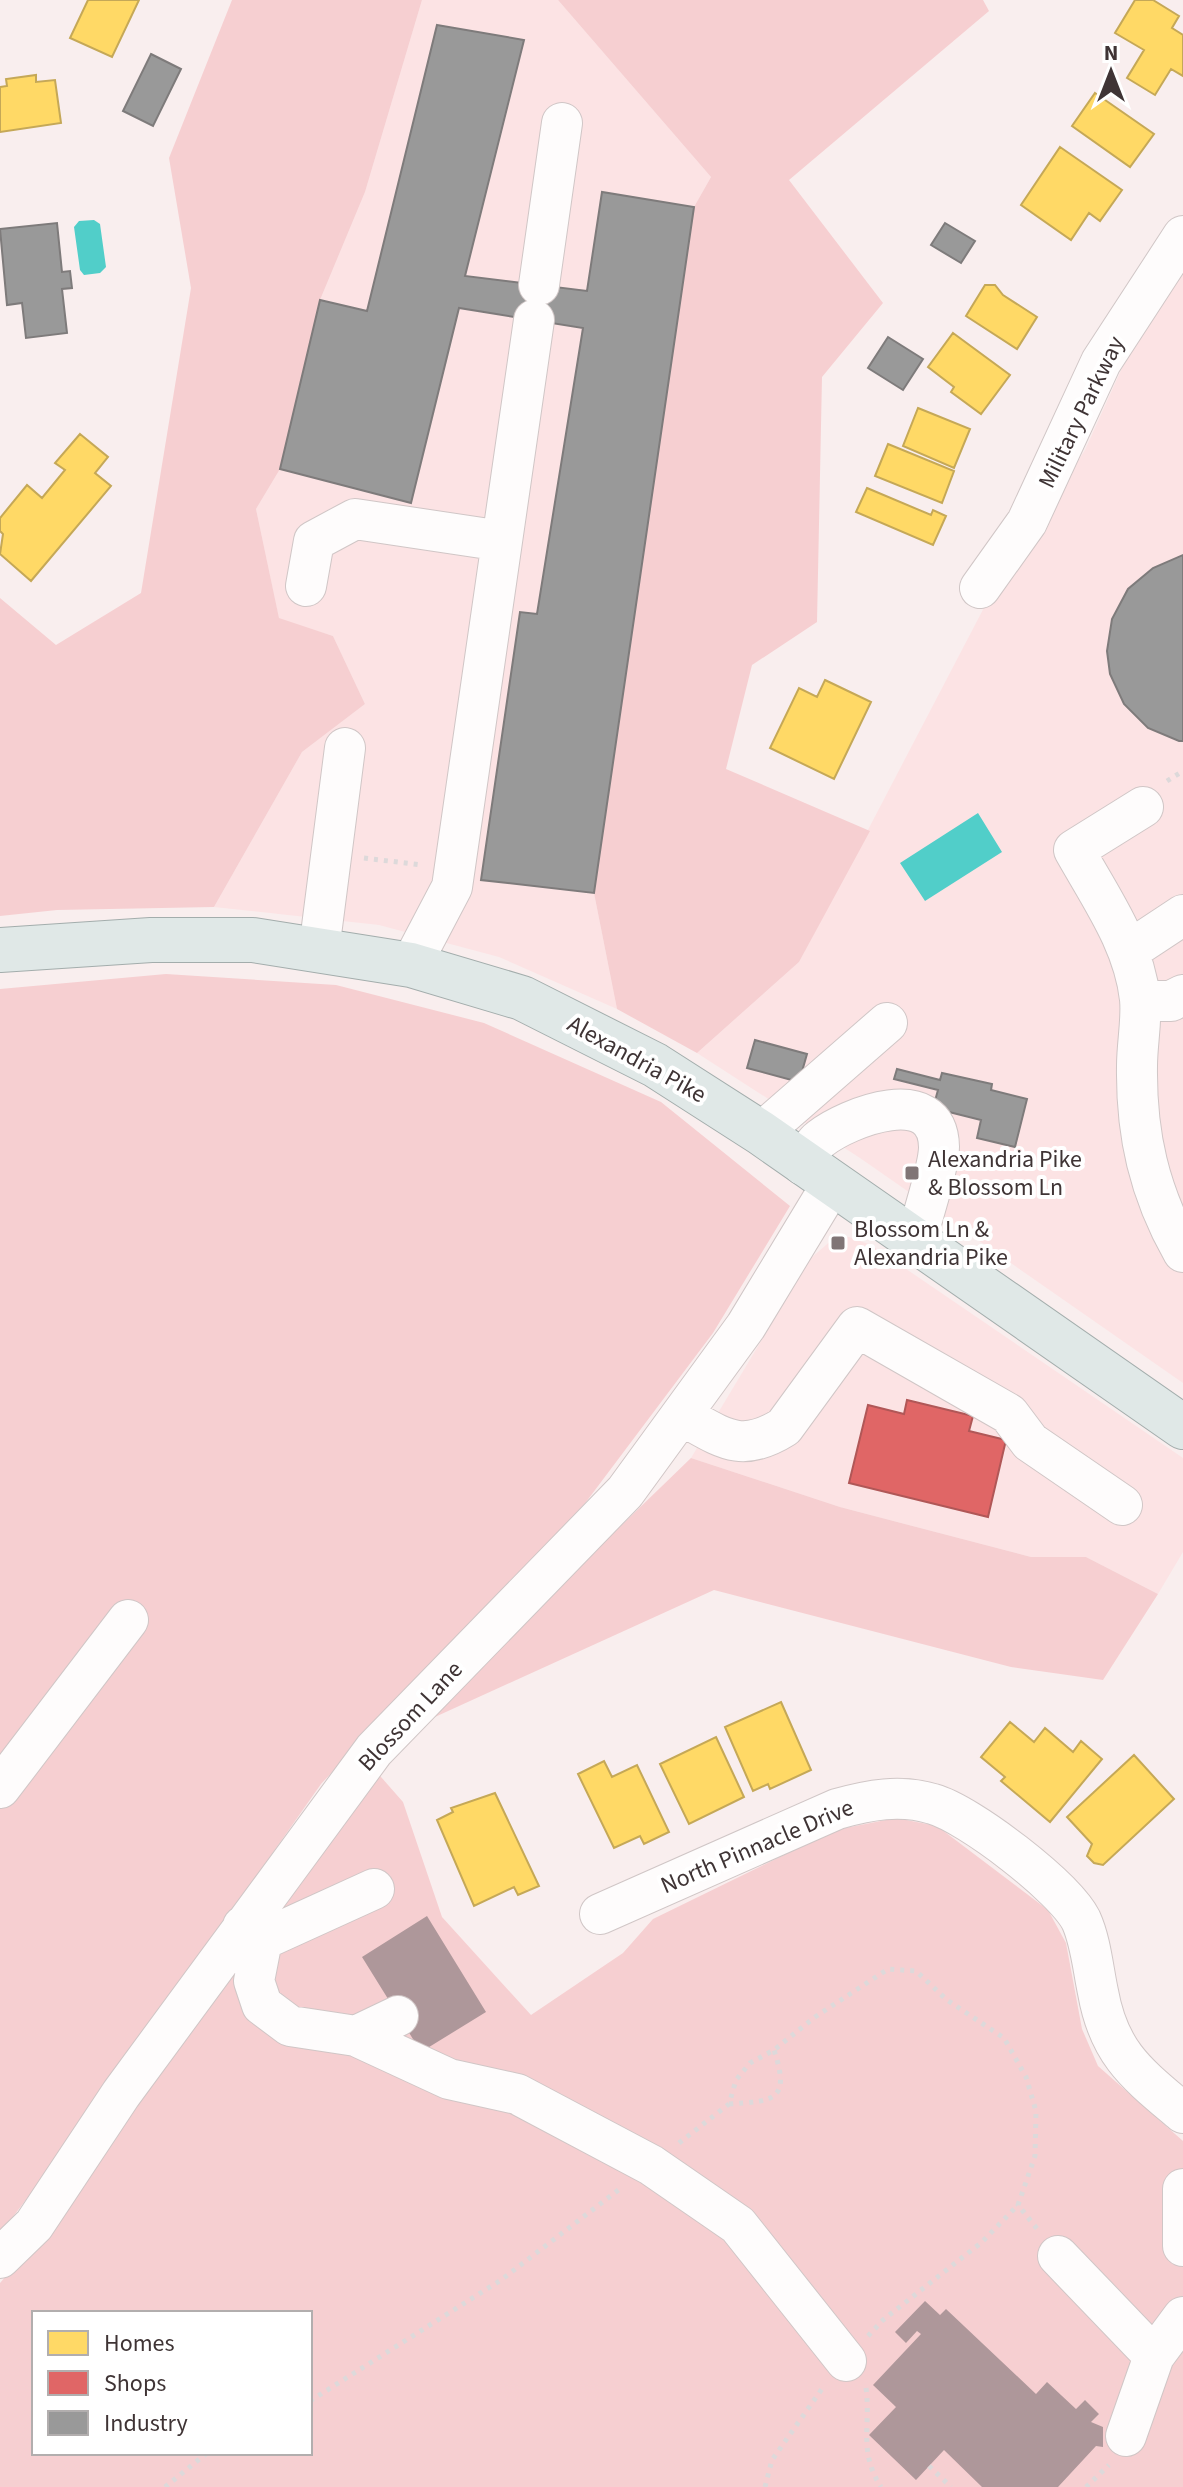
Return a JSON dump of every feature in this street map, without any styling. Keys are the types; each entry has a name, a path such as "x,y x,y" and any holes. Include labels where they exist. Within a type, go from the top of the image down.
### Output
{"main road":[{"name":"Alexandria Pike","path":"0,950 151,940 253,940 411,965 522,998 655,1065 761,1133 1183,1427"}],"street":[{"path":"411,965 452,887 562,123"},
{"name":"Military Parkway","path":"980,588 1027,522 1101,362 1183,236"},
{"path":"306,586 314,541 355,519 502,541"},
{"path":"319,950 345,748"},
{"path":"1143,807 1074,850 1130,950 1141,1001 1136,1109 1146,1169 1166,1223 1183,1252"},
{"path":"1130,950 1183,915"},
{"path":"1141,1001 1171,1001 1183,995"},
{"path":"761,1133 887,1023"},
{"name":"Blossom Lane","path":"0,2258 34,2225 121,2094 252,1933 374,1750 625,1492 683,1416 746,1326 818,1175 817,1141 871,1111 901,1109 920,1114 932,1123 939,1146 916,1243"},
{"path":"683,1416 729,1441 767,1438 784,1427 857,1327 1009,1414 1030,1442 1122,1505"},
{"path":"0,1788 128,1620"},
{"name":"North Pinnacle Drive","path":"600,1914 837,1809 872,1799 903,1798 934,1804 962,1817 1051,1883 1068,1901 1081,1921 1105,2027 1115,2048 1132,2070 1183,2113"},
{"path":"374,1889 252,1933 254,1981 262,2005 290,2026 356,2036 449,2079 517,2094 651,2165 738,2225 846,2361"},
{"path":"356,2036 398,2016"},
{"path":"1183,2189 1183,2246"},
{"path":"1058,2256 1154,2356"},
{"path":"1126,2436 1154,2356 1183,2317"}],"path":[{"path":"331,855 455,868"},
{"path":"729,2104 736,2080 750,2063 774,2050 815,2017 888,1969 916,1971 947,2000 1004,2038 1026,2077 1036,2111 1035,2156 1018,2205 982,2242 883,2320 846,2361 815,2396 772,2460 765,2487"},
{"path":"312,2400 501,2280 729,2104 769,2102 778,2094 783,2076 774,2050"},
{"path":"1018,2205 1058,2256"},
{"path":"846,2361 865,2385 869,2410 864,2443 872,2473 881,2487"},
{"path":"165,2487 205,2455"},
{"path":"929,2466 951,2487"}],"shaded area":[{"path":"232,0 422,0 365,192 320,300 280,469 256,509 279,618 333,636 365,704 302,752 214,907 57,910 0,916 0,598 56,645 141,593 191,288 169,158"},
{"path":"422,0 558,0 711,177 694,207 594,893 617,1009 499,957 379,925 214,907 302,752 365,704 333,636 279,619 256,509 280,469 320,300 365,192"},
{"path":"558,0 983,0 989,11 789,180 883,303 822,377 817,622 752,665 726,769 870,831 799,962 697,1053 617,1009 594,893 694,207 711,177"},
{"path":"1183,259 1183,1383 860,1158 697,1053 799,962 988,600 1085,450 1155,295"},
{"path":"166,974 336,985 484,1023 661,1102 790,1206 713,1333 580,1510 321,1784 74,2136 0,2234 0,989"},
{"path":"849,1237 871,1245 1183,1458 1183,1552 1158,1594 1086,1557 1031,1557 840,1507 691,1458 811,1258 833,1239"},
{"path":"691,1458 840,1507 1031,1557 1086,1557 1158,1594 1103,1680 1011,1667 714,1590 413,1727"},
{"path":"374,1769 403,1802 442,1917 531,2015 623,1953 653,1919 835,1830 896,1818 937,1826 1048,1910 1066,1943 1082,2029 1098,2066 1183,2141 1183,2487 0,2487 0,2283 56,2219"}],"water":[{"path":"94,220 100,224 106,267 100,273 84,275 80,270 74,227 79,221"},
{"path":"978,813 1002,852 925,901 900,863"}],"building: Homes":[{"path":"88,0 139,0 112,57 70,38"},
{"path":"1135,0 1153,0 1179,16 1172,28 1183,35 1183,76 1171,69 1155,95 1127,78 1144,50 1115,33"},
{"path":"36,75 36,82 55,80 61,123 0,132 0,87 7,86 6,79"},
{"path":"1095,93 1154,134 1130,167 1072,126"},
{"path":"1060,147 1122,190 1100,221 1089,213 1071,240 1021,205"},
{"path":"985,285 995,285 1003,295 1037,317 1017,349 966,316"},
{"path":"953,333 1010,375 981,414 951,392 954,387 928,367"},
{"path":"918,408 970,429 954,468 903,446"},
{"path":"80,434 108,457 95,473 111,486 31,581 0,554 3,534 0,518 27,485 42,498 65,470 55,463"},
{"path":"888,444 954,471 942,503 875,476"},
{"path":"867,488 931,515 933,510 946,516 933,545 856,512"},
{"path":"825,680 871,702 834,779 770,748 799,688 817,697"},
{"path":"781,1702 811,1770 770,1789 768,1784 753,1791 725,1727"},
{"path":"1010,1722 1034,1742 1045,1728 1073,1752 1081,1741 1102,1759 1050,1822 1001,1781 1005,1777 981,1757"},
{"path":"716,1737 744,1797 689,1824 660,1764"},
{"path":"1134,1755 1174,1799 1103,1865 1094,1863 1087,1856 1092,1844 1067,1817"},
{"path":"604,1761 612,1777 637,1765 669,1832 644,1844 640,1836 614,1848 578,1774"},
{"path":"495,1793 539,1886 518,1895 514,1887 474,1906 437,1820 453,1812 451,1808"}],"building: Shops":[{"path":"907,1400 973,1416 969,1431 1006,1440 988,1517 849,1483 868,1405 904,1414"}],"building: Industry":[{"path":"437,25 524,40 465,276 587,291 602,192 694,207 594,893 481,880 520,612 537,614 583,328 459,308 411,503 280,469 320,300 367,311"},
{"path":"151,54 181,69 153,126 123,111"},
{"path":"57,223 62,272 70,271 72,288 62,289 67,333 26,338 22,303 7,305 0,229"},
{"path":"945,223 975,241 961,263 931,245"},
{"path":"888,337 923,359 903,390 868,368"},
{"path":"1183,555 1183,741 1179,741 1148,728 1124,704 1110,674 1107,651 1112,619 1128,589 1153,568"},
{"path":"755,1040 807,1054 799,1082 747,1068"},
{"path":"897,1069 940,1080 942,1073 992,1084 991,1090 1027,1099 1015,1147 977,1138 981,1120 933,1108 938,1090 894,1079"}],"building: Other":[{"path":"427,1916 486,2012 421,2052 362,1957"},
{"path":"925,2301 940,2315 946,2309 1036,2394 1047,2382 1076,2409 1085,2400 1099,2414 1091,2422 1103,2427 1103,2447 1096,2446 1058,2487 982,2487 944,2450 916,2480 869,2435 896,2407 873,2385 921,2334 917,2331 906,2343 895,2332"}],"place":[{"name":"Alexandria Pike & Blossom Ln","path":"912,1173"},
{"name":"Blossom Ln & Alexandria Pike","path":"838,1243"}]}
